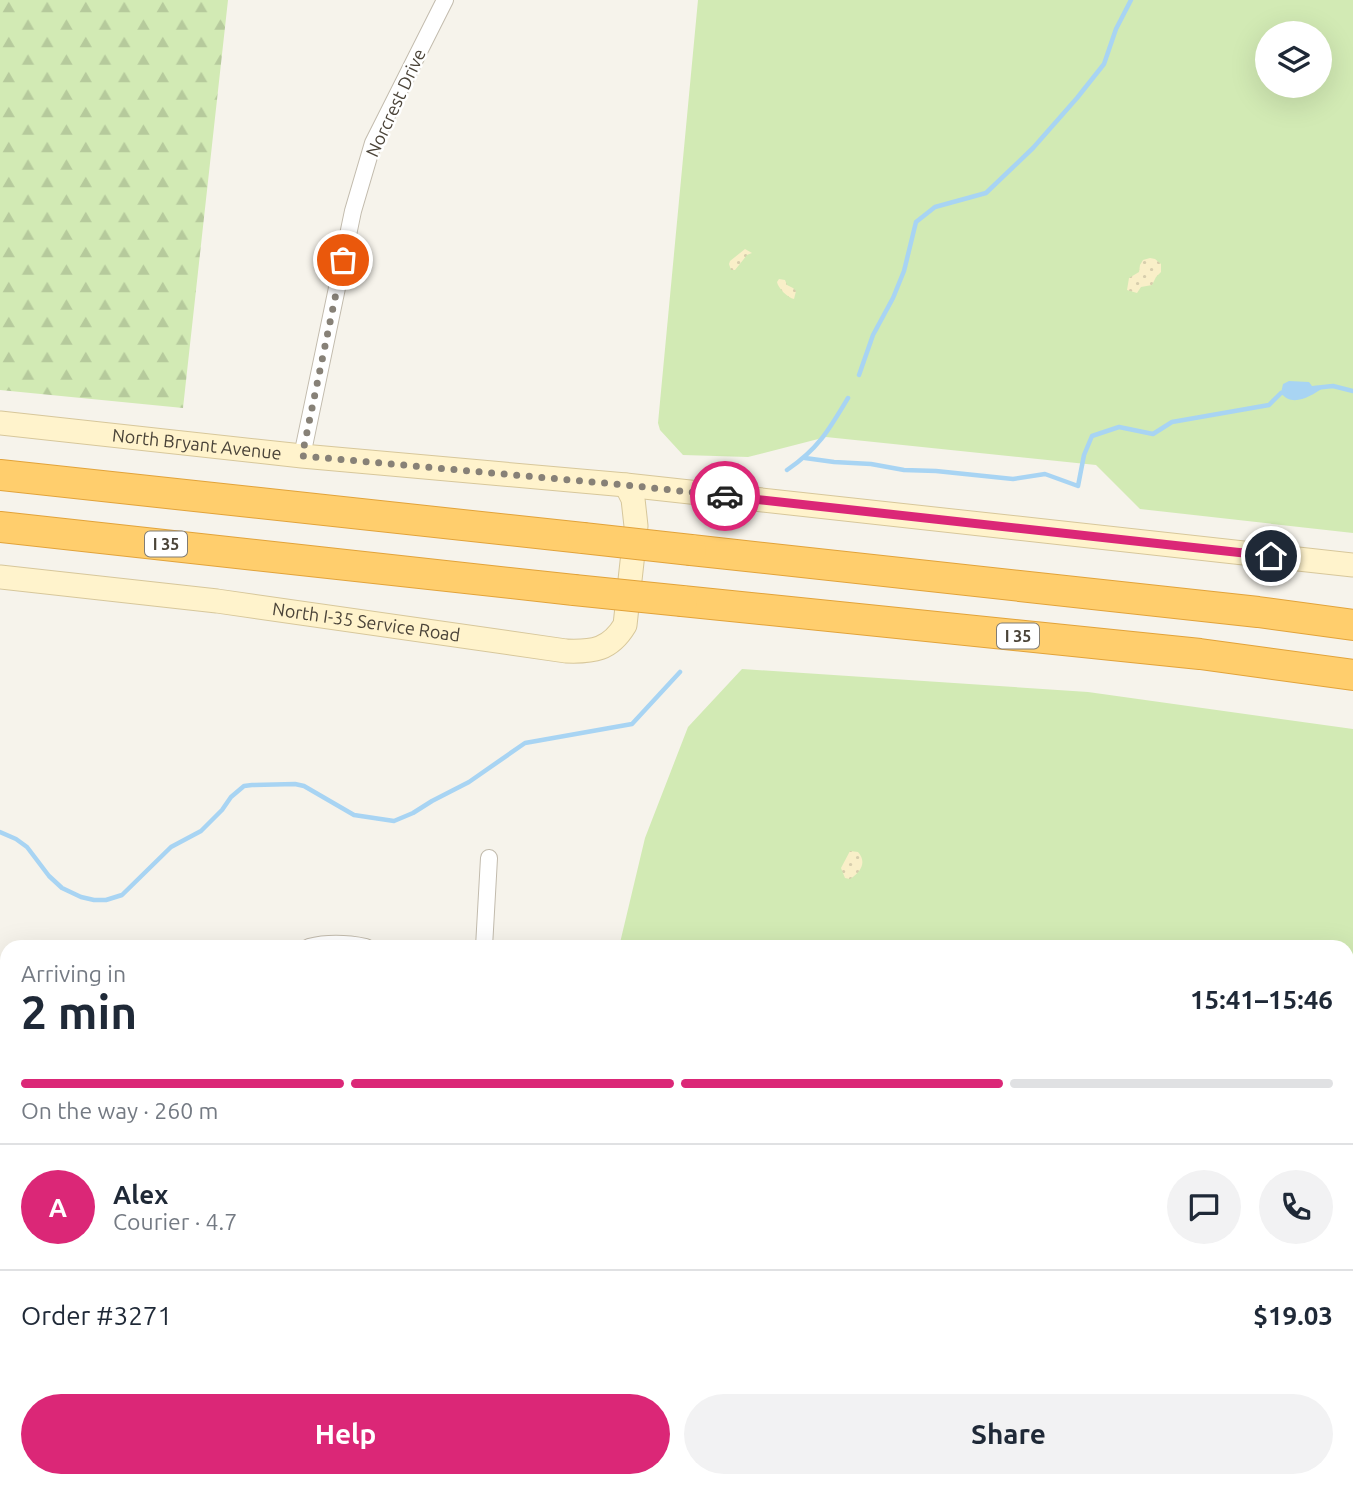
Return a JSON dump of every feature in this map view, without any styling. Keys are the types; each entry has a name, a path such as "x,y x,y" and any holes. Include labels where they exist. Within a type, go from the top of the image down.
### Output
{"highway":[{"path":"0,475 1244,610 1353,625"},
{"name":"I 35","path":"0,527 575,590 1200,654 1353,676"}],"main road":[{"name":"North Bryant Avenue","path":"0,423 302,456 626,485 1353,565"},
{"name":"North I-35 Service Road","path":"0,577 216,601 566,652 593,651 610,643 625,625 636,526 633,499 626,485"},
{"path":"636,526 659,498 672,490"}],"street":[{"name":"Norcrest Drive","path":"302,456 353,211 373,143 445,0"},
{"path":"484,940 489,858"}],"green space":[{"path":"0,0 228,0 183,408 0,390"},
{"path":"698,0 1353,0 1353,533 1140,509 1096,465 826,437 748,457 683,455 660,430 658,423"},
{"path":"742,669 1088,692 1353,729 1353,940 621,940 645,838 688,727"}],"sand":[{"path":"745,249 752,253 747,255 735,270 731,270 730,261"},
{"path":"1150,258 1161,264 1161,272 1152,285 1141,287 1137,293 1127,290 1129,278 1139,272 1143,260"},
{"path":"779,279 785,280 787,285 796,291 794,299 781,290 777,282"},
{"path":"850,851 858,852 862,863 860,870 850,879 845,878 841,868"}],"water":[{"path":"1289,381 1309,382 1312,386 1323,388 1302,399 1291,400 1281,393 1283,384"}],"waterway":[{"path":"859,375 873,335 904,271 916,222 935,207 986,193 1033,148 1104,64 1116,29 1131,0"},
{"path":"1314,388 1333,386 1353,391"},
{"path":"805,458 1013,479 1045,474 1078,486 1084,455 1092,436 1119,427 1153,434 1172,422 1269,405 1285,392"},
{"path":"787,470 822,438 848,398"},
{"path":"0,832 27,847 62,888 81,897 106,900 122,895 171,847 201,831 244,786 304,786 354,815 394,821 469,782 525,743 632,724 680,672"}],"way so far":[{"path":"343,260 302,456 725,496"}],"route":[{"path":"725,496 1271,556"}]}
